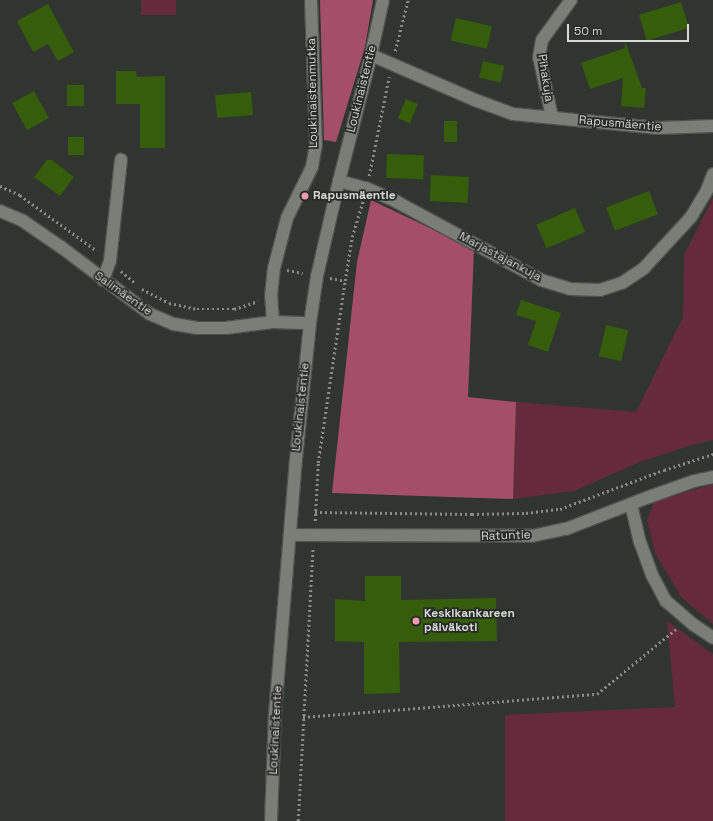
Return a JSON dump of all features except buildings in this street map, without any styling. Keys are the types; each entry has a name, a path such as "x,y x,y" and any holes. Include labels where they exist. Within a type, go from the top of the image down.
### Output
{"street":[{"name":"Loukinaistenmutka","path":"273,322 271,296 274,268 287,218 312,167 316,144 311,0"},
{"name":"Loukinaistentie","path":"271,821 275,714 310,323 317,276 383,0"},
{"name":"Pihakuja","path":"552,117 539,57 542,40 571,0"},
{"name":"Rapusmäentie","path":"371,55 391,66 474,100 507,111 658,128 713,126"},
{"path":"103,280 110,261 122,160"},
{"name":"Marjastajankuja","path":"339,181 366,188 397,202 541,280 570,289 600,290 622,283 644,268 691,217 707,190 713,174"},
{"name":"Salimäentie","path":"0,211 23,221 61,247 150,314 174,324 196,328 226,328 273,322 310,323"},
{"name":"Ratuntie","path":"290,535 532,536 566,529 694,481 713,477"},
{"path":"631,504 640,542 652,575 666,601 687,620 713,638"}],"path":[{"path":"298,821 318,463 352,237 366,188 391,66 408,0"},
{"path":"0,186 20,195 110,261 138,287 169,303 183,307 217,310 234,309 271,296"},
{"path":"315,512 472,514 526,513 560,509 664,470 713,454"},
{"path":"303,717 597,694 687,620"}],"shaded area":[{"path":"141,0 176,0 176,15 141,15"},
{"path":"320,0 373,0 365,47 336,142 324,140"},
{"path":"713,198 713,440 692,445 640,462 574,491 513,499 516,402 636,412 683,317 684,255"},
{"path":"371,200 474,249 468,397 516,402 513,499 332,493 357,262"},
{"path":"713,484 713,624 682,598 655,553 647,520 654,502"},
{"path":"667,621 713,654 713,821 505,821 505,715 675,707"}],"place":[{"name":"Rapusmäentie","path":"305,196"},
{"name":"Keskikankareen päiväkoti","path":"416,621"}]}
